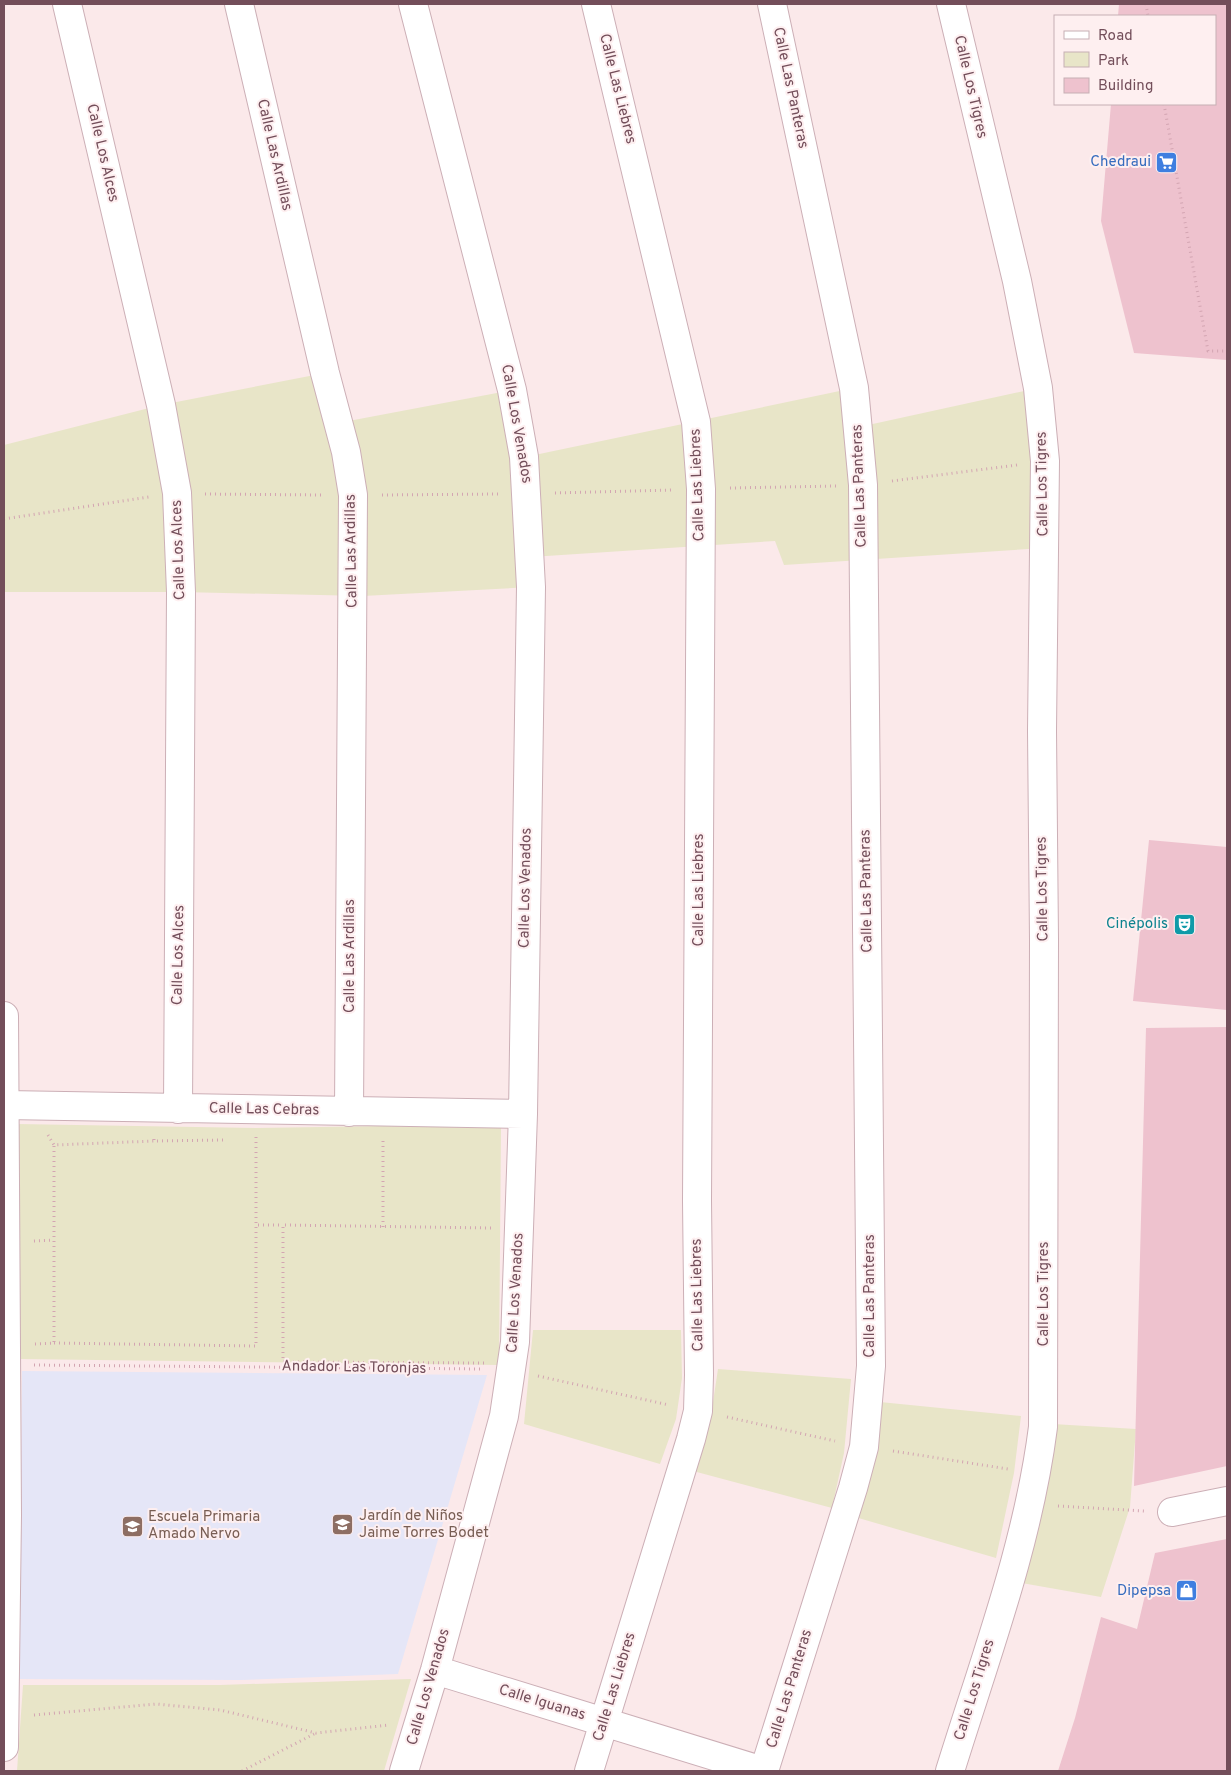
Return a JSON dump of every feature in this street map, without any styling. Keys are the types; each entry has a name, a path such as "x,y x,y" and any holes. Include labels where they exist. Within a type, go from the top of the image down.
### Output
{"street":[{"name":"Calle Los Alces","path":"67,4 160,405 177,493 181,592 178,1108"},
{"name":"Calle Las Ardillas","path":"239,4 325,373 346,452 353,495 349,1112"},
{"name":"Calle Los Venados","path":"404,1771 435,1670 504,1416 515,1342 523,1114 531,587 528,493 524,457 512,390 413,4"},
{"name":"Calle Las Liebres","path":"589,1771 691,1439 698,1410 700,527 698,446 696,422 596,4"},
{"name":"Calle Las Panteras","path":"764,1771 853,1488 865,1438 871,1366 863,485 854,388 772,4"},
{"name":"Calle Los Tigres","path":"950,1771 1012,1573 1037,1474 1043,1427 1044,940 1042,732 1045,461 1038,388 1020,301 951,4"},
{"path":"4,1016 6,1105 4,1222 4,1747"},
{"name":"Calle Las Cebras","path":"6,1105 523,1114"},
{"path":"1172,1512 1227,1501"},
{"name":"Calle Iguanas","path":"435,1670 764,1771"}],"path":[{"path":"1164,105 1208,351 1227,350"},
{"path":"5,1359 54,1343 256,1346 256,1110"},
{"path":"383,1113 383,1227"},
{"path":"54,1145 54,1343"},
{"path":"256,1225 519,1228"},
{"path":"283,1225 283,1362 485,1363 485,1354"},
{"path":"488,1238 489,1228"},
{"name":"Andador Las Toronjas","path":"5,1359 511,1370 698,1410"},
{"path":"1030,1504 1172,1512"},
{"path":"5,1719 156,1704 220,1710 316,1733 420,1721"},
{"path":"242,1771 316,1733"}],"shaded area":[{"path":"22,1371 487,1375 398,1674 241,1680 19,1679"}],"green space":[{"path":"325,373 338,423 512,390 525,457 854,388 859,427 1038,388 1044,548 784,565 775,541 531,557 531,587 363,596 181,592 4,592 4,445 161,405"},
{"path":"17,1124 256,1128 384,1126 501,1128 499,1365 17,1359"},
{"path":"533,1330 681,1330 682,1378 676,1419 660,1464 524,1424"},
{"path":"718,1369 851,1379 844,1453 832,1508 693,1471 713,1402"},
{"path":"880,1402 1021,1416 1014,1473 996,1558 855,1517"},
{"path":"1053,1424 1136,1429 1130,1507 1101,1597 1016,1582"},
{"path":"411,1679 384,1771 17,1771 23,1685 220,1685"}],"building":[{"name":"Chedraui","path":"1119,4 1227,4 1227,360 1134,353 1101,221 1111,105 1216,105 1216,15 1118,15"},
{"name":"Cinépolis","path":"1149,840 1227,847 1227,1010 1133,1001"},
{"path":"1227,1027 1227,1466 1134,1486 1146,1028"},
{"path":"1227,1539 1227,1771 1058,1771 1075,1718 1101,1617 1137,1629 1155,1553"}],"place":[{"name":"Chedraui","path":"1167,162"},
{"name":"Cinépolis","path":"1184,924"},
{"name":"Jardín de Niños Jaime Torres Bodet","path":"343,1525"},
{"name":"Escuela Primaria Amado Nervo","path":"132,1526"},
{"name":"Dipepsa","path":"1187,1591"}]}
